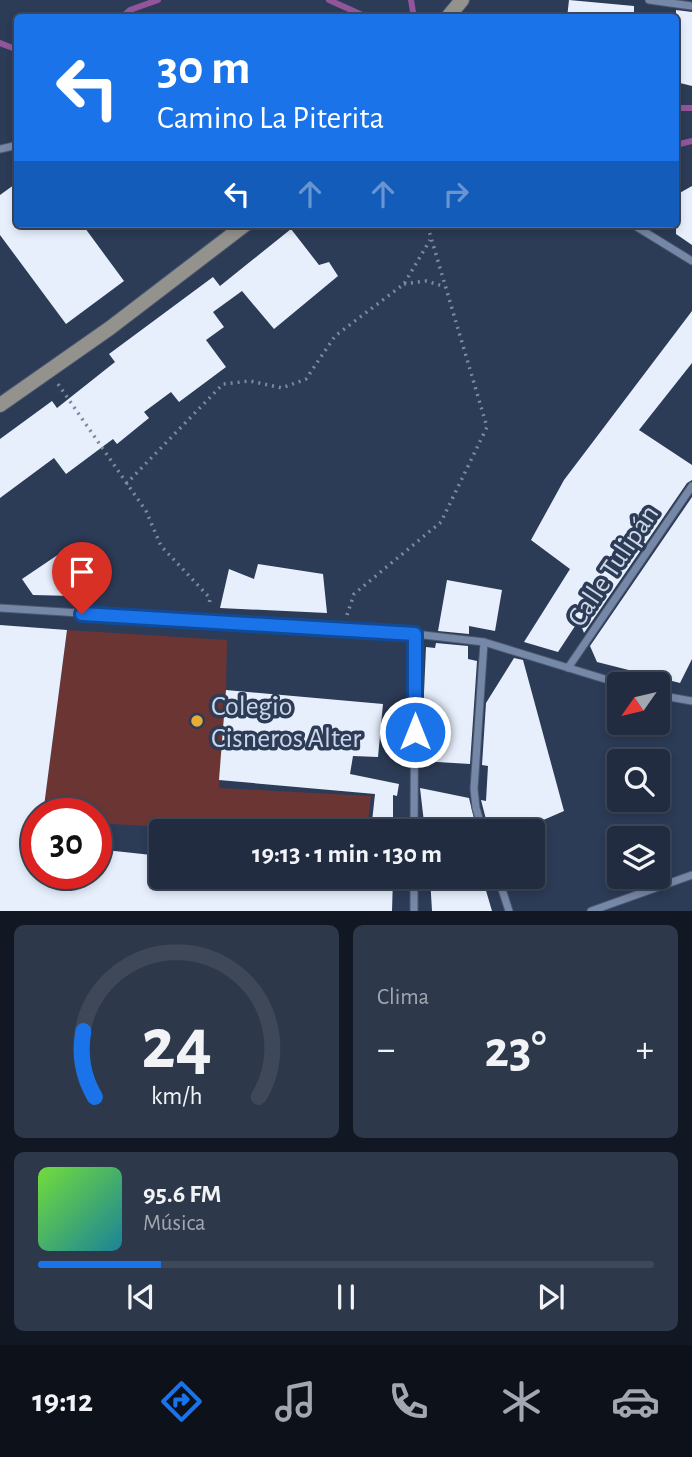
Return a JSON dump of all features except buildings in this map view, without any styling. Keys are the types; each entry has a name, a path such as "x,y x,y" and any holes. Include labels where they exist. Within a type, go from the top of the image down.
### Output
{"main road":[{"path":"450,14 462,0"},
{"path":"0,405 241,228"}],"street":[{"path":"649,0 692,6"},
{"path":"638,228 692,261"},
{"name":"Calle Tulipán","path":"568,668 692,486"},
{"path":"0,608 415,634 484,642 607,680"},
{"path":"414,819 415,634"},
{"path":"479,819 474,789 484,642"},
{"path":"670,697 692,701"},
{"path":"591,911 692,875"},
{"path":"414,889 414,911"},
{"path":"502,889 509,911"}],"path":[{"path":"342,631 354,594 441,522 487,427 427,228"},
{"path":"127,484 223,384 250,381 282,388 306,379 335,336 404,284 430,240"},
{"path":"404,284 426,281 444,287"},
{"path":"49,371 146,512 161,546 210,598 206,622"}],"shaded area":[{"path":"67,630 227,640 219,788 371,796 368,819 149,819 149,826 112,824 112,798 45,798"}],"waterway":[{"path":"126,14 158,0"},
{"path":"329,0 360,14"},
{"path":"411,0 413,14"},
{"path":"0,43 14,48"},
{"path":"679,108 692,108"},
{"path":"679,144 692,141"}],"place":[{"name":"Colegio Cisneros Alter","path":"197,721"}],"route":[{"path":"82,614 415,634 415,732"}]}
